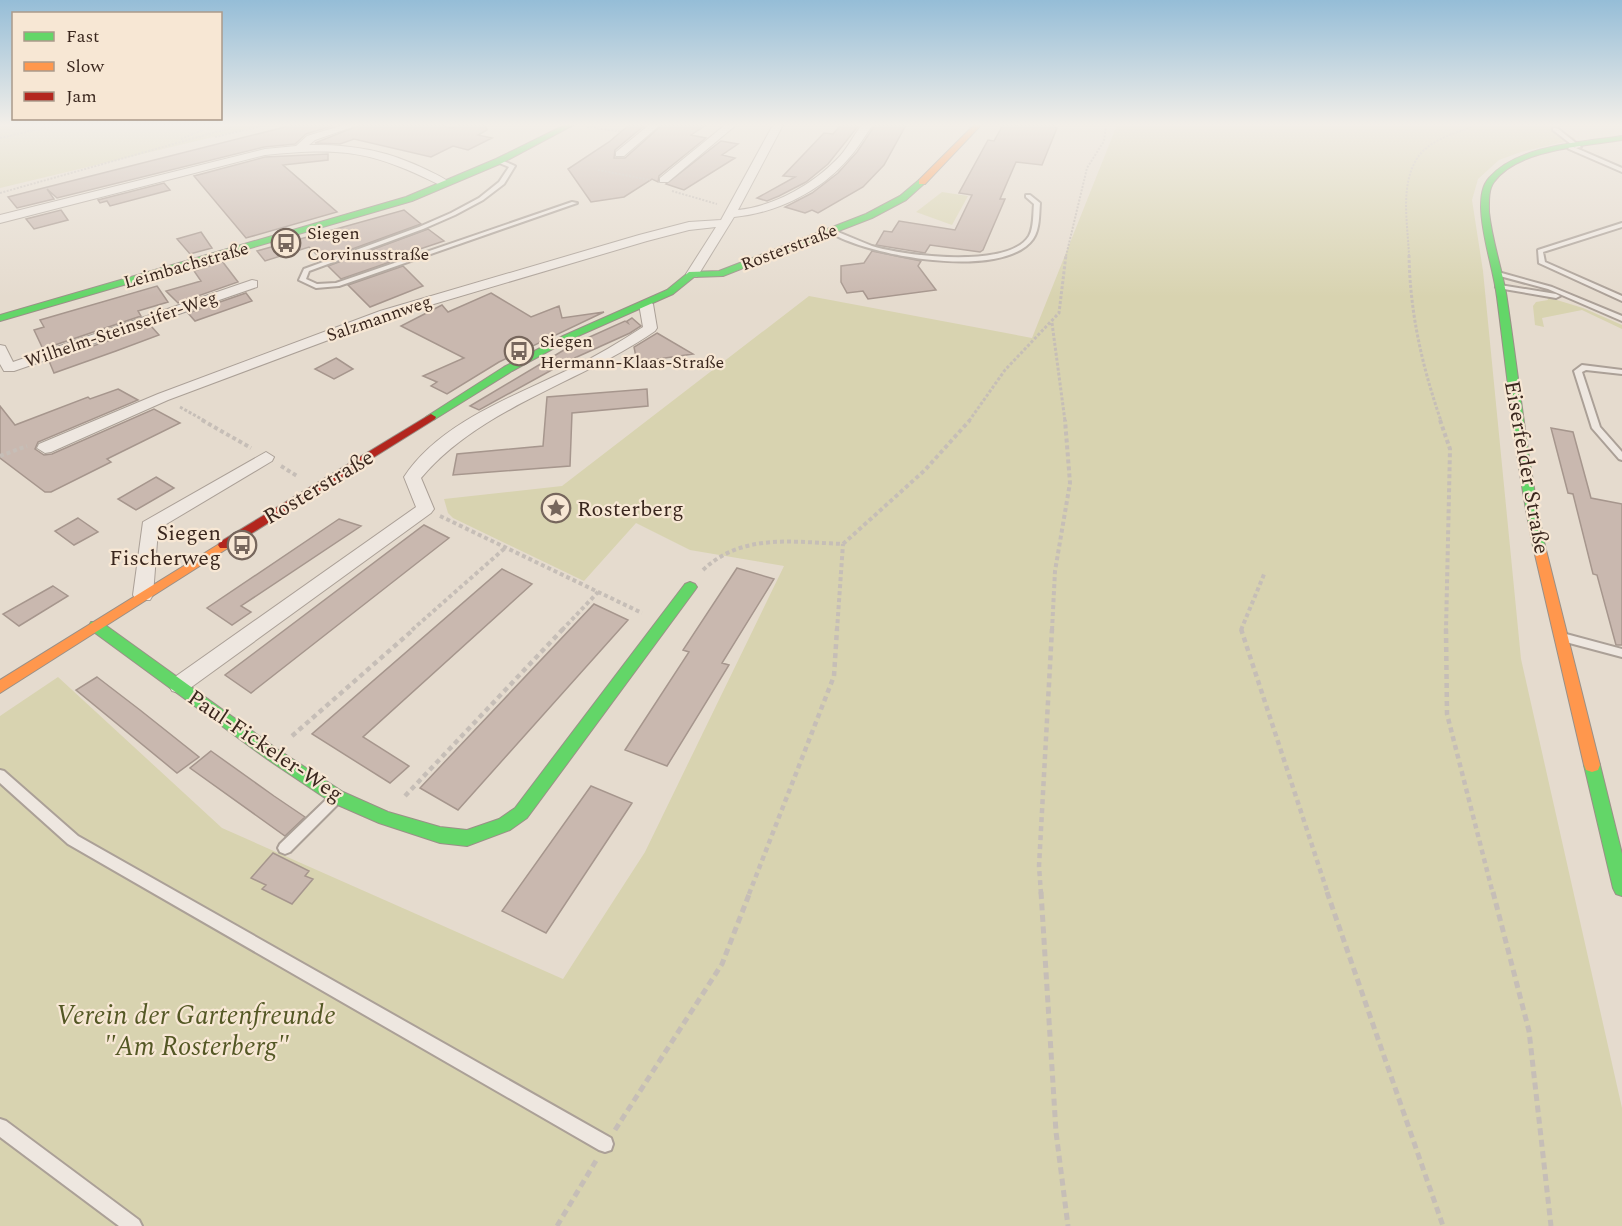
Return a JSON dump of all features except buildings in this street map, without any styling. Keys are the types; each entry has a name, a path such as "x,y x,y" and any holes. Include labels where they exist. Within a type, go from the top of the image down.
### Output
{"main road":[{"name":"Leimbachstraße","path":"0,318 347,219 450,182"},
{"name":"Rosterstraße","path":"0,687 143,595 508,369 566,338 670,292 692,274 720,274 869,216 922,182"},
{"name":"Eiserfelder Straße","path":"1490,182 1486,190 1486,209 1499,280 1527,488 1622,888"},
{"name":"Paul-Fickeler-Weg","path":"96,626 272,754 337,797 385,818 440,835 467,838 504,825 521,813 690,587"}],"street":[{"path":"0,219 145,182"},
{"path":"442,182 446,184"},
{"path":"692,274 749,182"},
{"name":"Salzmannweg","path":"45,448 163,397 404,308 643,238 730,215 751,212 818,182"},
{"name":"Wilhelm-Steinseifer-Weg","path":"0,349 9,368 252,284"},
{"path":"179,685 425,509 412,477 422,463 477,424 599,360 650,328 646,304"},
{"path":"143,595 149,526 266,457"}],"lane":[{"path":"502,182 469,206 422,228 306,270 302,280 316,286 337,285 574,203"},
{"path":"831,231 871,247 910,256 999,257 1021,249 1032,237 1037,203 1028,196"},
{"path":"1622,225 1540,251 1542,263 1622,301"},
{"path":"1499,280 1577,300"},
{"path":"1499,280 1536,283 1622,319"},
{"path":"1602,309 1622,301"},
{"path":"1622,372 1585,367 1578,371 1596,428 1622,456"},
{"path":"1563,638 1622,653"},
{"path":"0,775 73,840 605,1144"},
{"path":"285,848 337,797"},
{"path":"0,1127 133,1226"}],"path":[{"path":"0,193 37,182"},
{"path":"664,182 663,188 730,215"},
{"path":"690,587 710,562 749,542 843,544 925,470 967,424 1005,370 1059,313 1068,241 1078,215 1084,182"},
{"path":"1407,182 1410,298 1424,372 1450,449 1446,582 1447,714 1529,1031 1551,1226"},
{"path":"1052,323 1064,401 1070,483 1055,571 1039,866 1056,1132 1068,1226"},
{"path":"163,397 316,488"},
{"path":"425,509 664,623"},
{"path":"557,1226 605,1144 722,964 834,676 843,544"},
{"path":"272,754 505,548"},
{"path":"1265,572 1241,629 1344,943 1443,1226"},
{"path":"385,818 598,592"}],"green space":[{"path":"0,182 24,182 0,188"},
{"name":"Verein der Gartenfreunde \"Am Rosterberg\"","path":"1094,182 1477,182 1472,200 1483,271 1521,659 1622,1108 1622,1226 0,1226 0,716 58,677 222,828 563,979 645,852 784,566 690,550 636,523 584,581 453,518 448,513 444,499 562,486 809,296 1032,338"},
{"path":"942,192 968,196 952,225 916,212"},
{"path":"1547,297 1583,308 1622,325 1622,329 1582,310 1542,318 1544,327 1535,325 1533,306 1536,302 1548,300"}],"traffic: fast":[{"path":"0,318 409,199 449,182"},
{"path":"431,417 508,369 566,338 670,292 692,274 720,274 869,216 903,198 922,182"},
{"path":"1490,182 1486,193 1485,211 1499,281 1522,451 1539,546"},
{"path":"96,626 272,754 337,797 385,818 440,835 467,838 504,825 521,813 690,587"},
{"path":"1592,765 1622,888"}],"traffic: slow":[{"path":"0,687 224,545"},
{"path":"1539,546 1592,765"}],"traffic: jam":[{"path":"224,545 431,417"}],"place":[{"name":"Siegen Corvinusstraße","path":"286,243"},
{"name":"Siegen Hermann-Klaas-Straße","path":"519,351"},
{"name":"Rosterberg","path":"556,508"},
{"name":"Siegen Fischerweg","path":"242,545"}]}
